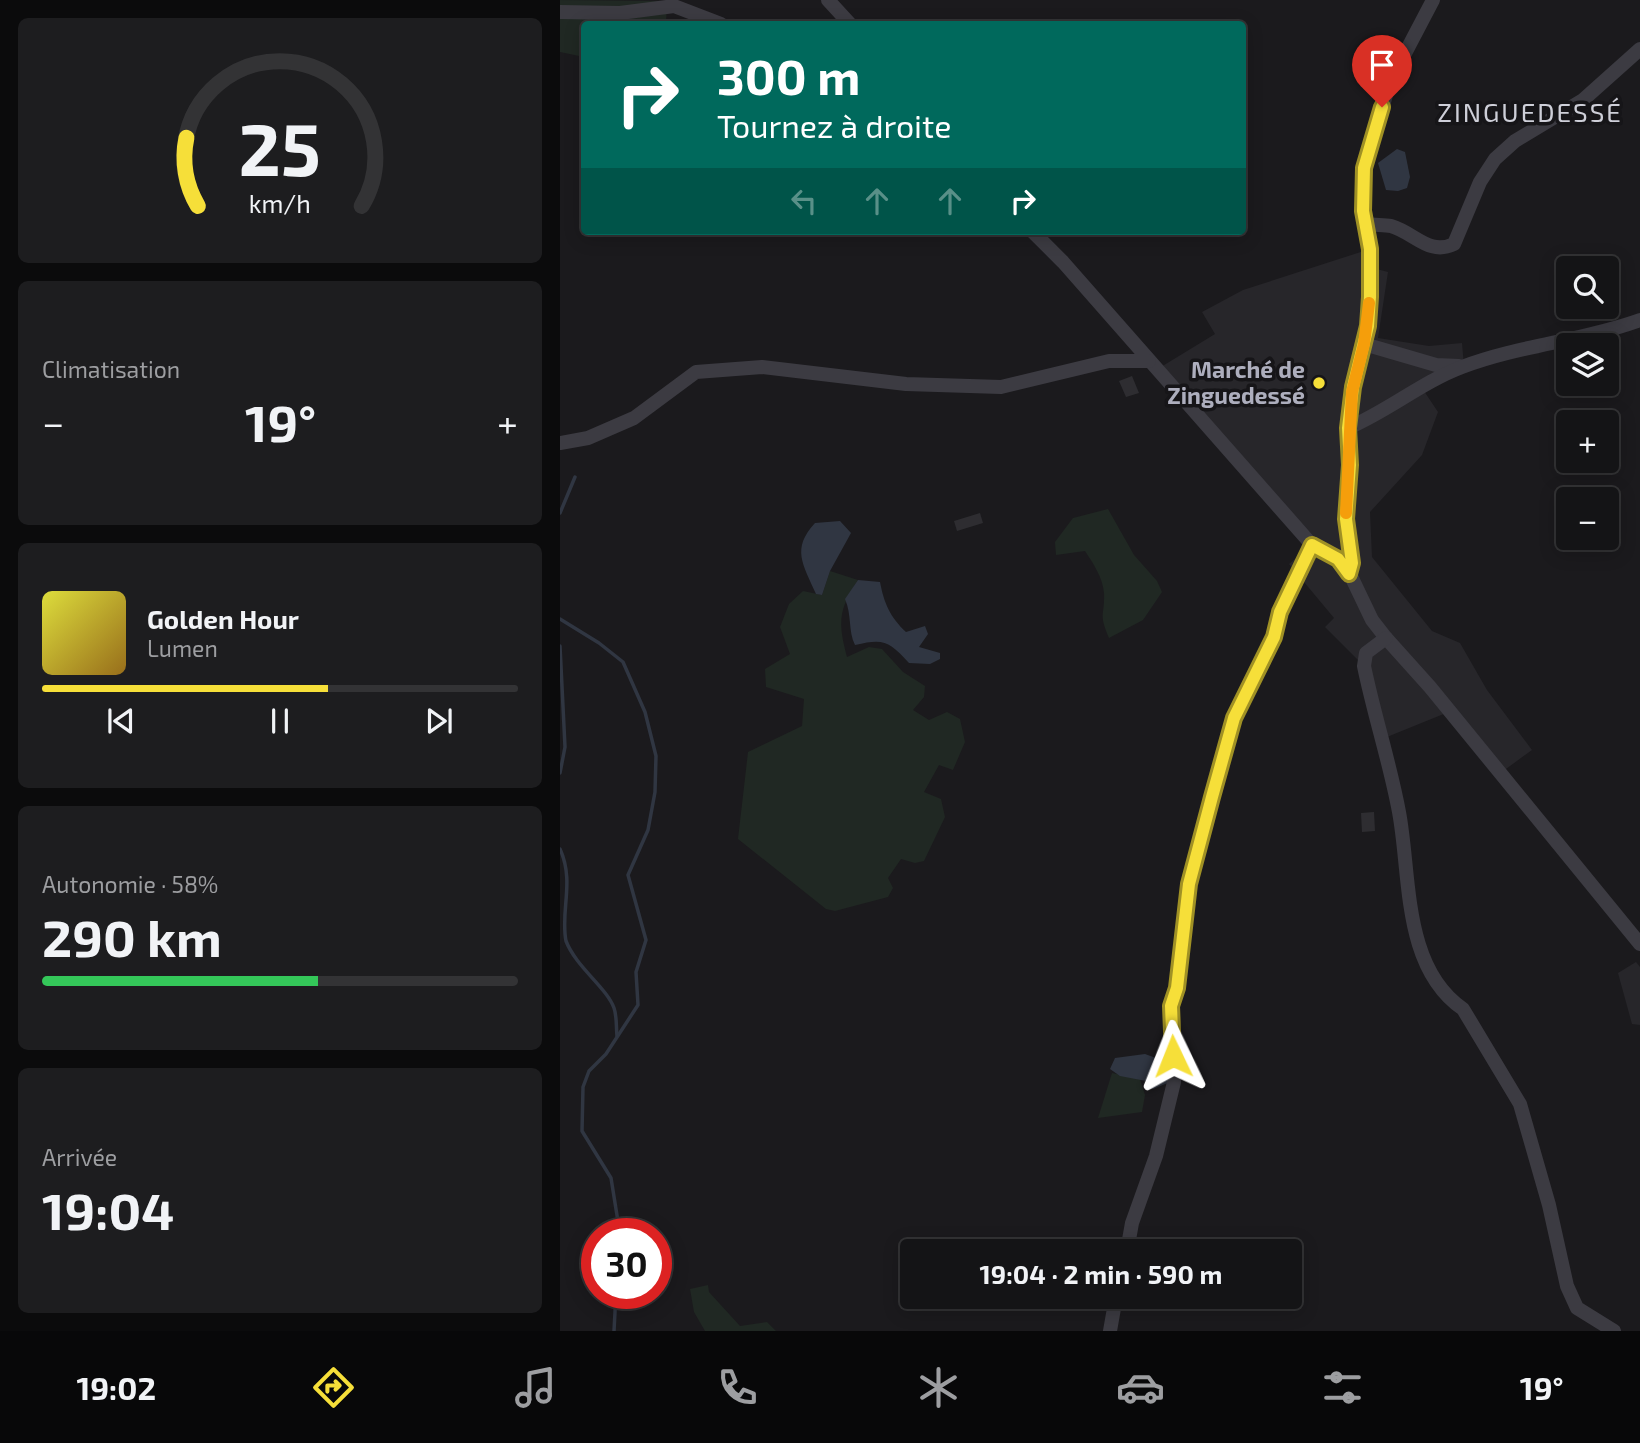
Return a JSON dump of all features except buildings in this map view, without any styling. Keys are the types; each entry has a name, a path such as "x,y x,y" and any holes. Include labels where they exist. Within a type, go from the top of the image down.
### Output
{"street":[{"path":"828,0 847,21"},
{"path":"1349,574 1352,563 1346,519 1350,465 1348,428 1370,297 1367,225 1363,211 1364,168 1390,82 1433,0"},
{"path":"560,12 620,13 674,6 713,21"},
{"path":"1367,225 1391,226 1442,250 1454,244 1480,182 1495,159 1515,141 1583,100 1640,49"},
{"path":"1036,235 1063,262 1312,545 1338,559 1349,574 1372,620 1386,638 1444,703 1640,944"},
{"path":"1348,428 1380,415 1432,380 1464,366 1608,331 1640,320"},
{"path":"1608,331 1640,331"},
{"path":"1364,344 1436,365 1464,366"},
{"path":"560,443 588,438 634,418 696,372 762,367 906,384 1001,387 1098,363 1149,361"},
{"path":"1129,1239 1132,1223 1156,1156 1174,1082 1171,1006 1177,988 1189,884 1234,718 1274,637 1280,612 1312,545"},
{"path":"1386,638 1366,653 1364,666 1400,814 1412,925 1438,985 1448,999 1463,1009 1520,1104 1549,1205 1567,1286 1577,1307 1614,1331"},
{"path":"1110,1331 1114,1309"}],"shaded area":[{"path":"560,0 667,1 666,21 581,21 581,56 560,52"},
{"path":"1370,249 1369,267 1388,272 1378,338 1429,346 1462,343 1464,366 1422,388 1438,412 1422,455 1370,512 1372,557 1432,631 1460,643 1487,690 1532,750 1499,774 1451,711 1382,739 1364,666 1325,627 1334,618 1289,564 1311,545 1156,370 1215,334 1202,312 1243,290"},
{"path":"1108,509 1134,555 1157,581 1162,592 1143,620 1109,638 1103,618 1104,600 1100,576 1085,551 1056,555 1055,542 1073,518"},
{"path":"830,571 858,580 843,609 841,626 847,657 869,647 882,649 903,672 925,686 924,697 913,710 929,720 947,712 960,719 965,742 953,770 939,765 924,792 941,799 945,817 924,861 915,863 901,859 888,878 893,888 888,897 835,911 826,909 738,839 748,752 802,726 804,699 766,687 765,669 790,654 780,627 789,604 803,591 822,595"},
{"path":"1636,962 1640,967 1640,1025 1632,1024 1618,973"},
{"path":"1112,1073 1140,1079 1145,1095 1142,1112 1098,1118"},
{"path":"708,1285 709,1292 740,1326 767,1322 776,1331 705,1331 694,1312 690,1289"}],"water":[{"path":"1397,149 1405,152 1410,177 1407,188 1398,191 1386,190 1378,163"},
{"path":"840,521 851,533 830,571 822,595 816,594 802,557 803,541 815,523"},
{"path":"858,580 880,582 886,603 896,621 906,632 925,626 928,634 919,647 940,653 940,659 930,664 909,663 885,643 855,645 845,599"},
{"path":"1145,1054 1156,1058 1170,1082 1153,1089 1147,1088 1146,1081 1120,1076 1110,1069 1115,1058"}],"waterway":[{"path":"560,513 575,477"},
{"path":"560,619 599,643 623,662 645,712 656,756 655,792 648,830 628,875 646,940 636,972 638,1005 606,1054 589,1071 583,1087 582,1131 611,1178 617,1218"},
{"path":"560,646 565,747 560,773"},
{"path":"560,849 567,885 566,941 577,960 610,1000 616,1014 617,1036"},
{"path":"614,1331 615,1309"}],"slow traffic":[{"path":"1346,513 1350,465 1348,428 1352,392 1368,326 1369,303"}],"place":[{"name":"Marché de Zinguedessé","path":"1319,383"}],"district":[{"name":"ZINGUEDESSÉ","path":"1530,113"}],"route":[{"path":"1173,1056 1171,1006 1177,988 1189,884 1209,819 1212,797 1234,718 1274,637 1280,612 1312,545 1338,559 1349,574 1352,563 1346,519 1350,465 1348,428 1353,387 1368,326 1370,297 1370,249 1363,211 1364,168 1382,107"}]}
